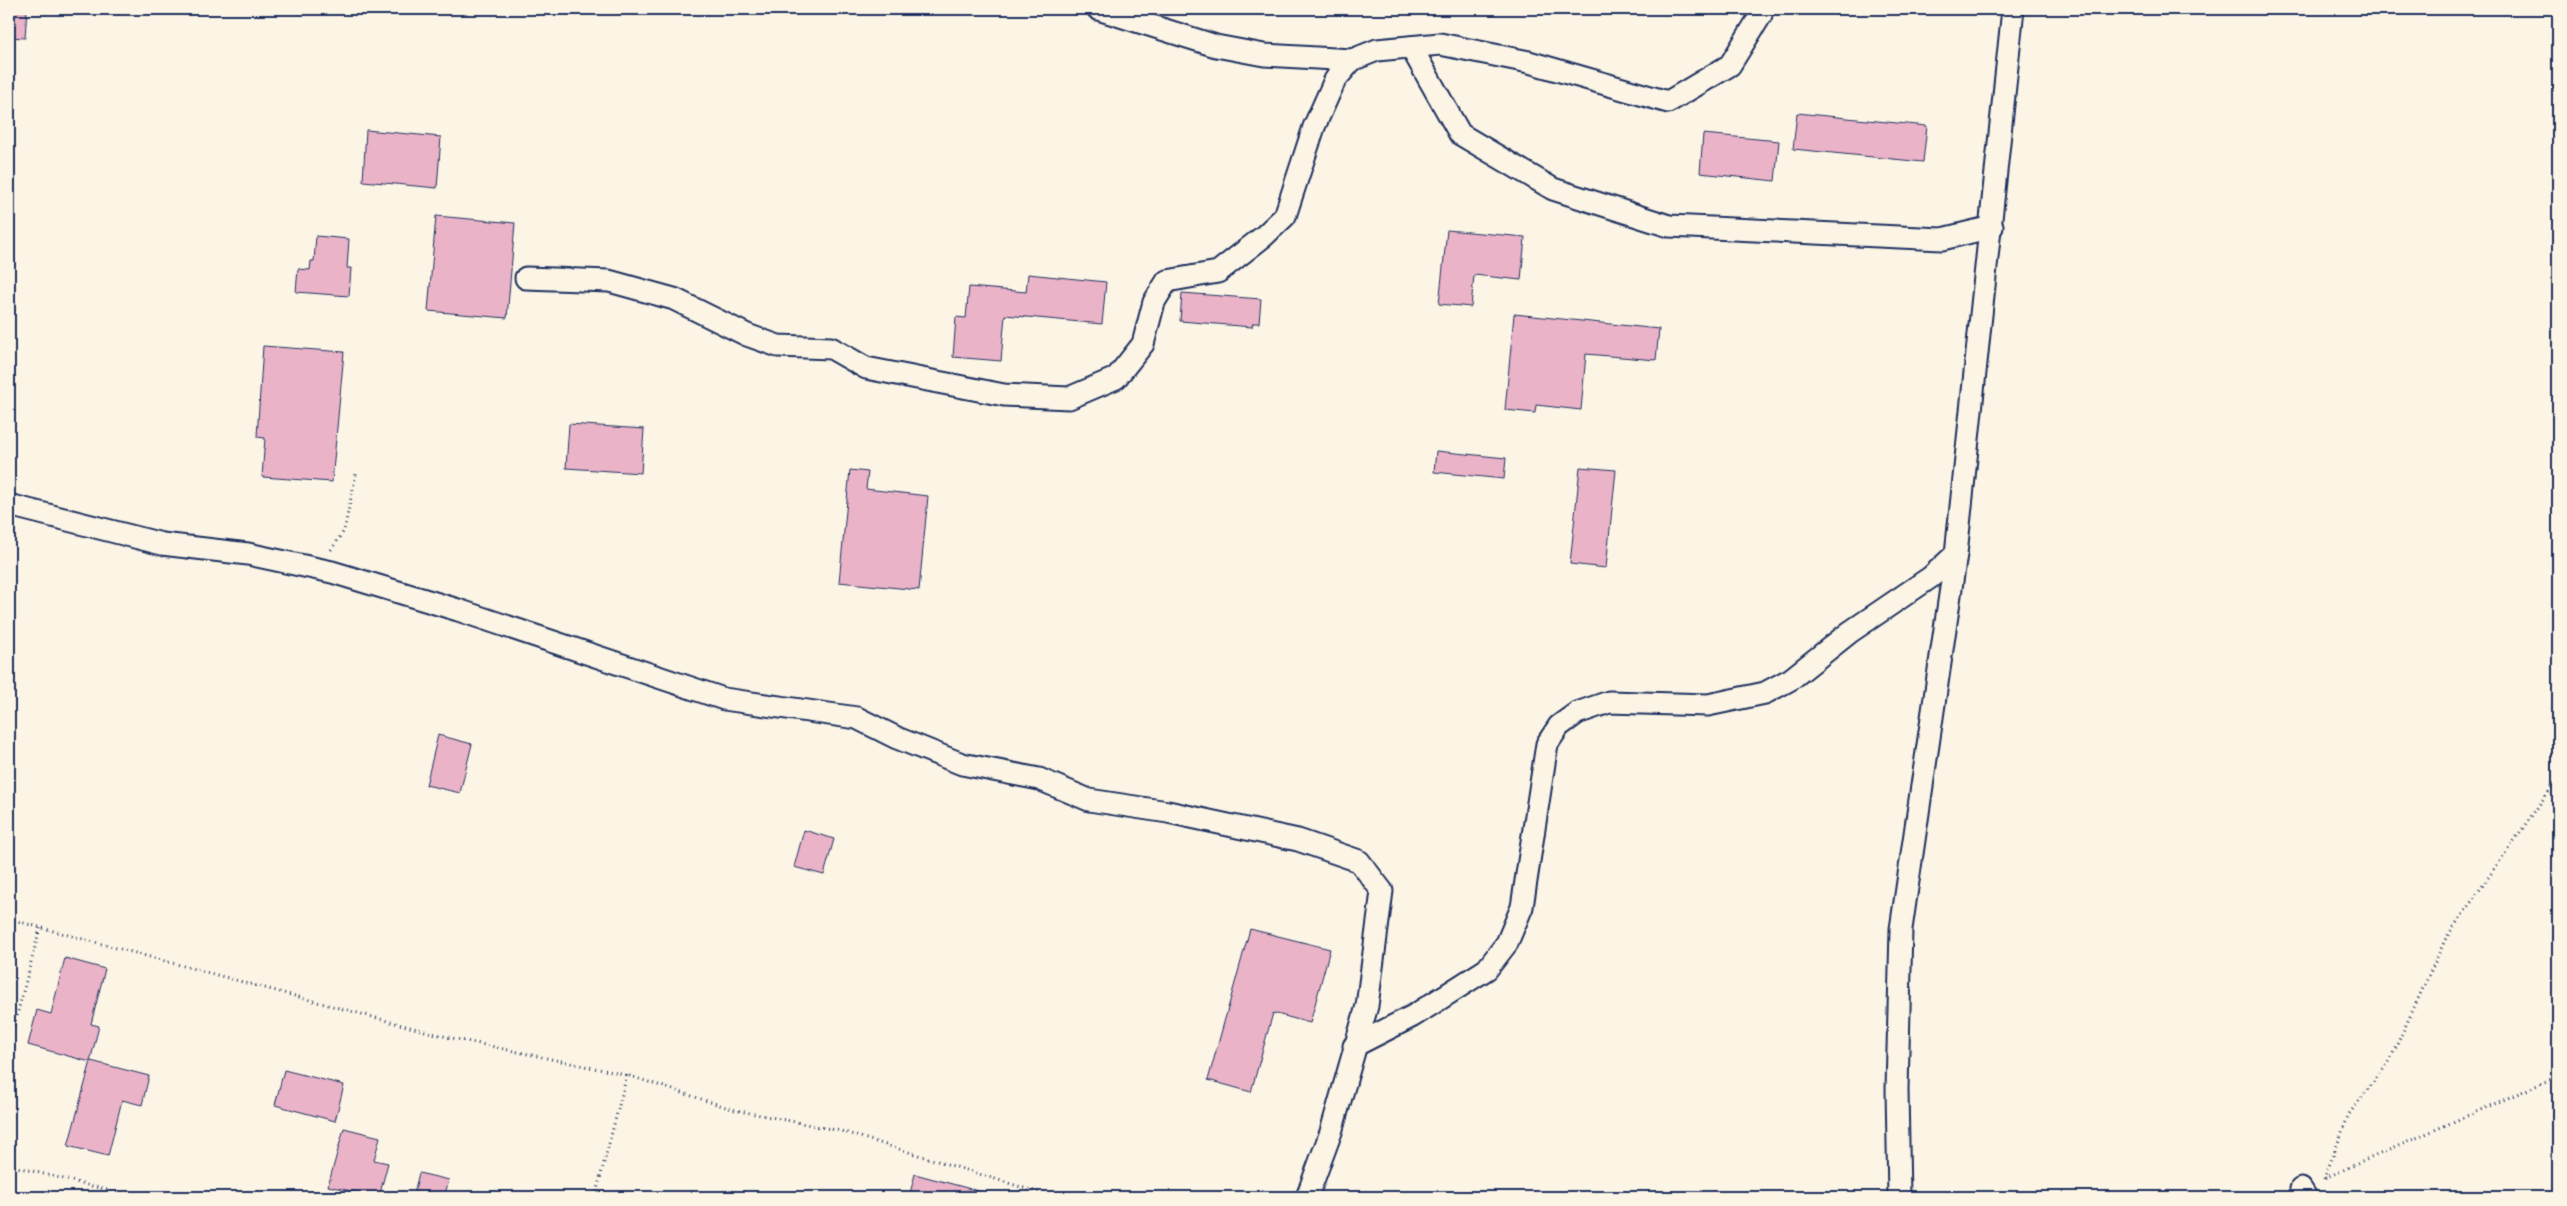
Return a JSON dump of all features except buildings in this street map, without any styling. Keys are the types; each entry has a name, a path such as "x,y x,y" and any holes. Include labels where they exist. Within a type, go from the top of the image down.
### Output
{"street":[{"path":"1098,9 1216,46 1264,55 1352,60 1377,50 1440,44 1529,62 1668,102 1730,65 1761,15 1762,9"},
{"path":"1899,1197 1897,1090 1901,929 1956,554 1992,227 2013,9"},
{"path":"1411,47 1460,134 1553,189 1669,226 1942,239 1992,227"},
{"path":"526,278 609,281 674,299 747,335 778,346 831,348 866,368 1004,395 1069,398 1116,378 1143,344 1154,302 1166,281 1218,272 1264,236 1285,216 1314,127 1335,80 1352,60"},
{"path":"9,505 162,544 248,554 317,569 458,610 724,700 857,718 897,738 962,764 1039,780 1089,800 1168,812 1298,840 1360,861 1382,891 1367,1006 1354,1046 1331,1132 1306,1197"},
{"path":"1354,1046 1414,1016 1487,969 1507,943 1522,907 1547,744 1559,726 1577,713 1609,702 1708,705 1765,692 1791,679 1850,632 1931,577 1956,554"}],"path":[{"path":"317,569 344,531 356,474"},
{"path":"2324,1179 2349,1114 2389,1062 2446,938 2558,778"},
{"path":"9,920 447,1037 628,1075 734,1110 841,1131 1053,1197"},
{"path":"9,1045 40,928"},
{"path":"595,1197 628,1075"},
{"path":"2303,1193 2324,1179 2558,1076"},
{"path":"9,1165 134,1197"}]}
